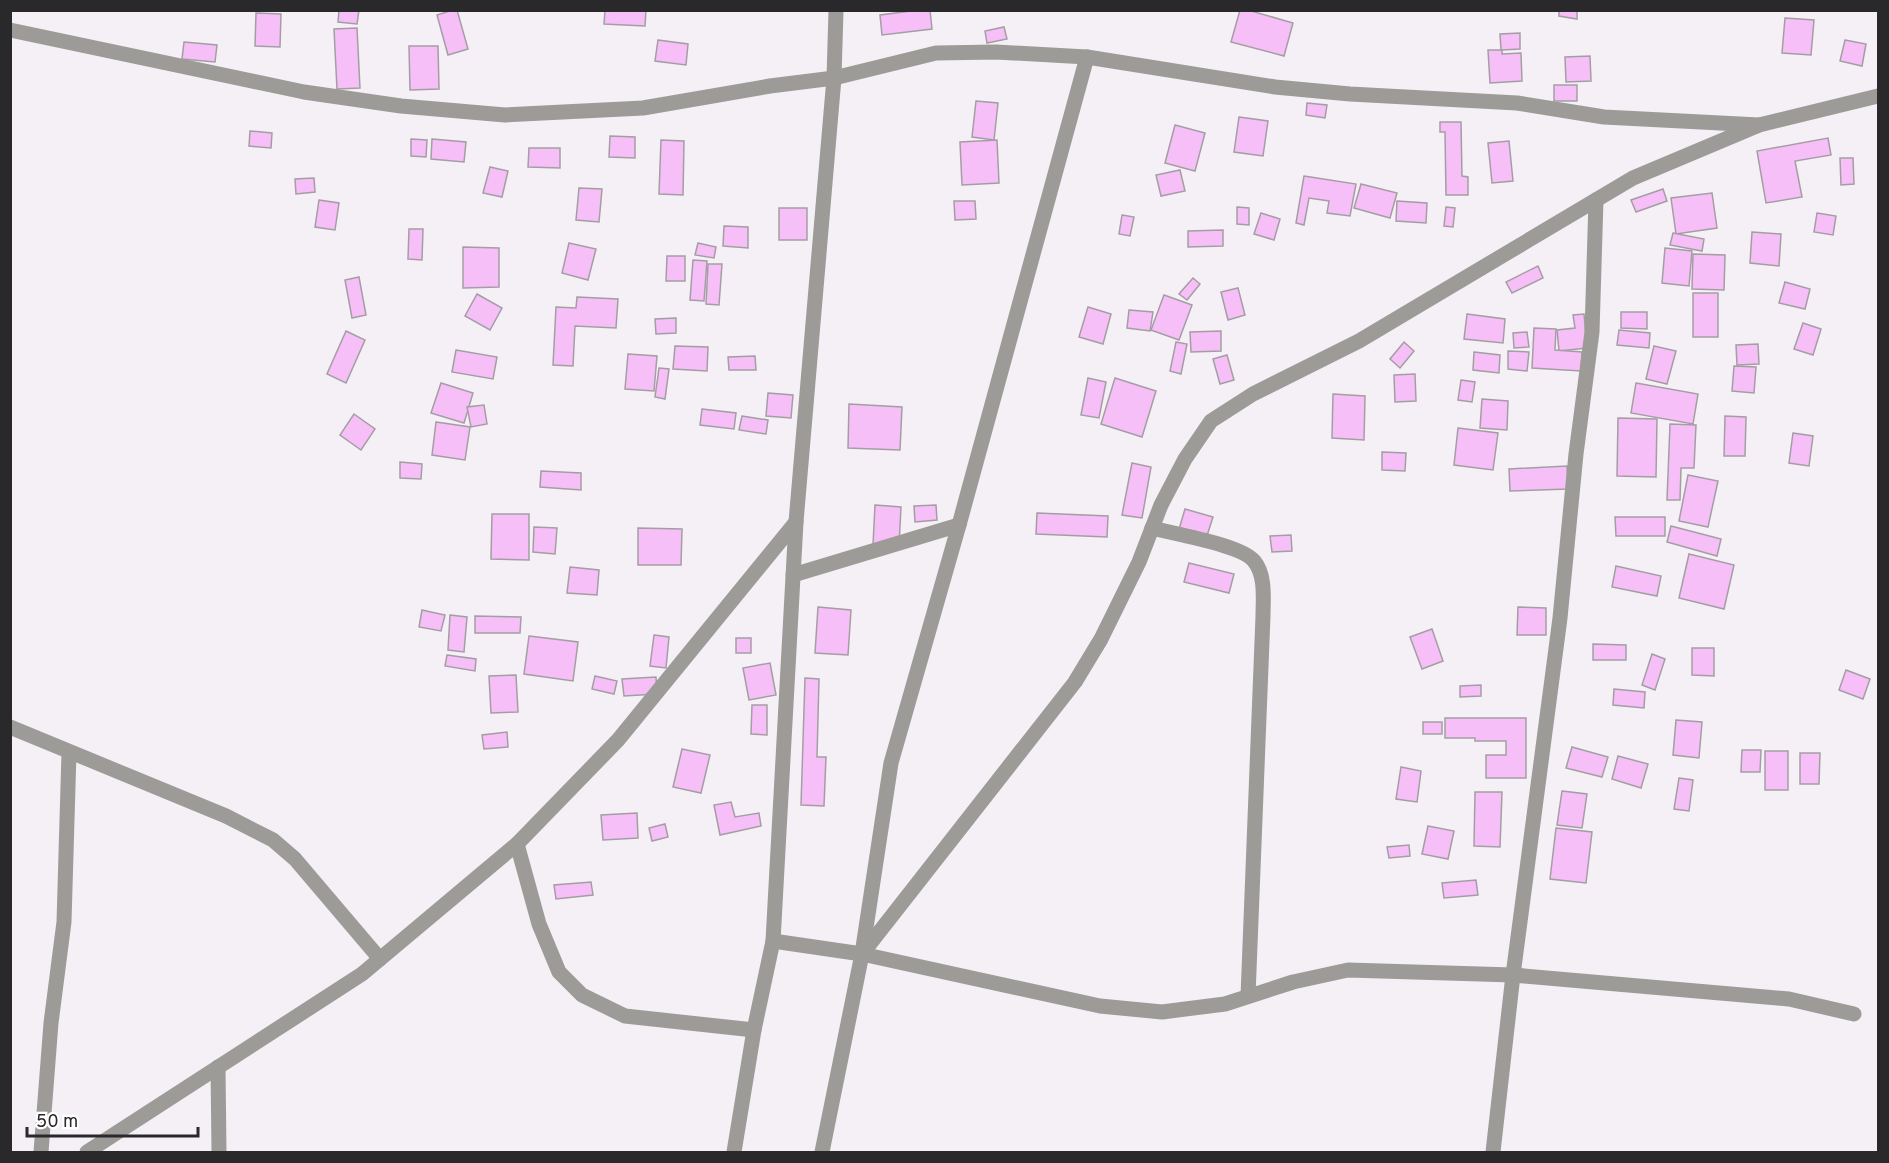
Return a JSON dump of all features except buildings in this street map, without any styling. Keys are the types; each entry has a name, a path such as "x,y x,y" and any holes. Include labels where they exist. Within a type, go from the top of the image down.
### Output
{"street":[{"path":"734,1152 754,1030 773,941 796,522 834,78 836,10"},
{"path":"10,30 304,92 401,106 505,115 643,108 770,86 834,78 936,53 996,52 1087,57 1275,87 1517,104 1604,117 1759,124"},
{"path":"822,1152 862,954 891,763 959,525 1087,57"},
{"path":"862,954 1075,682 1101,639 1139,562 1161,505 1185,459 1211,421 1253,394 1359,341 1633,178 1759,124 1878,96"},
{"path":"1494,1152 1513,975 1560,618 1576,454 1592,332 1596,200"},
{"path":"87,1152 362,974 517,844 618,740 796,522"},
{"path":"794,575 959,525"},
{"path":"1152,528 1241,550 1255,562 1263,580 1248,996"},
{"path":"10,727 226,816 273,840 295,859 380,959"},
{"path":"41,1152 51,1023 64,922 69,752"},
{"path":"517,844 539,924 559,972 582,995 625,1016 754,1030"},
{"path":"773,941 862,954 1100,1006 1162,1012 1225,1004 1293,982 1348,970 1513,975 1789,999 1854,1014"},
{"path":"218,1067 219,1152"}]}
